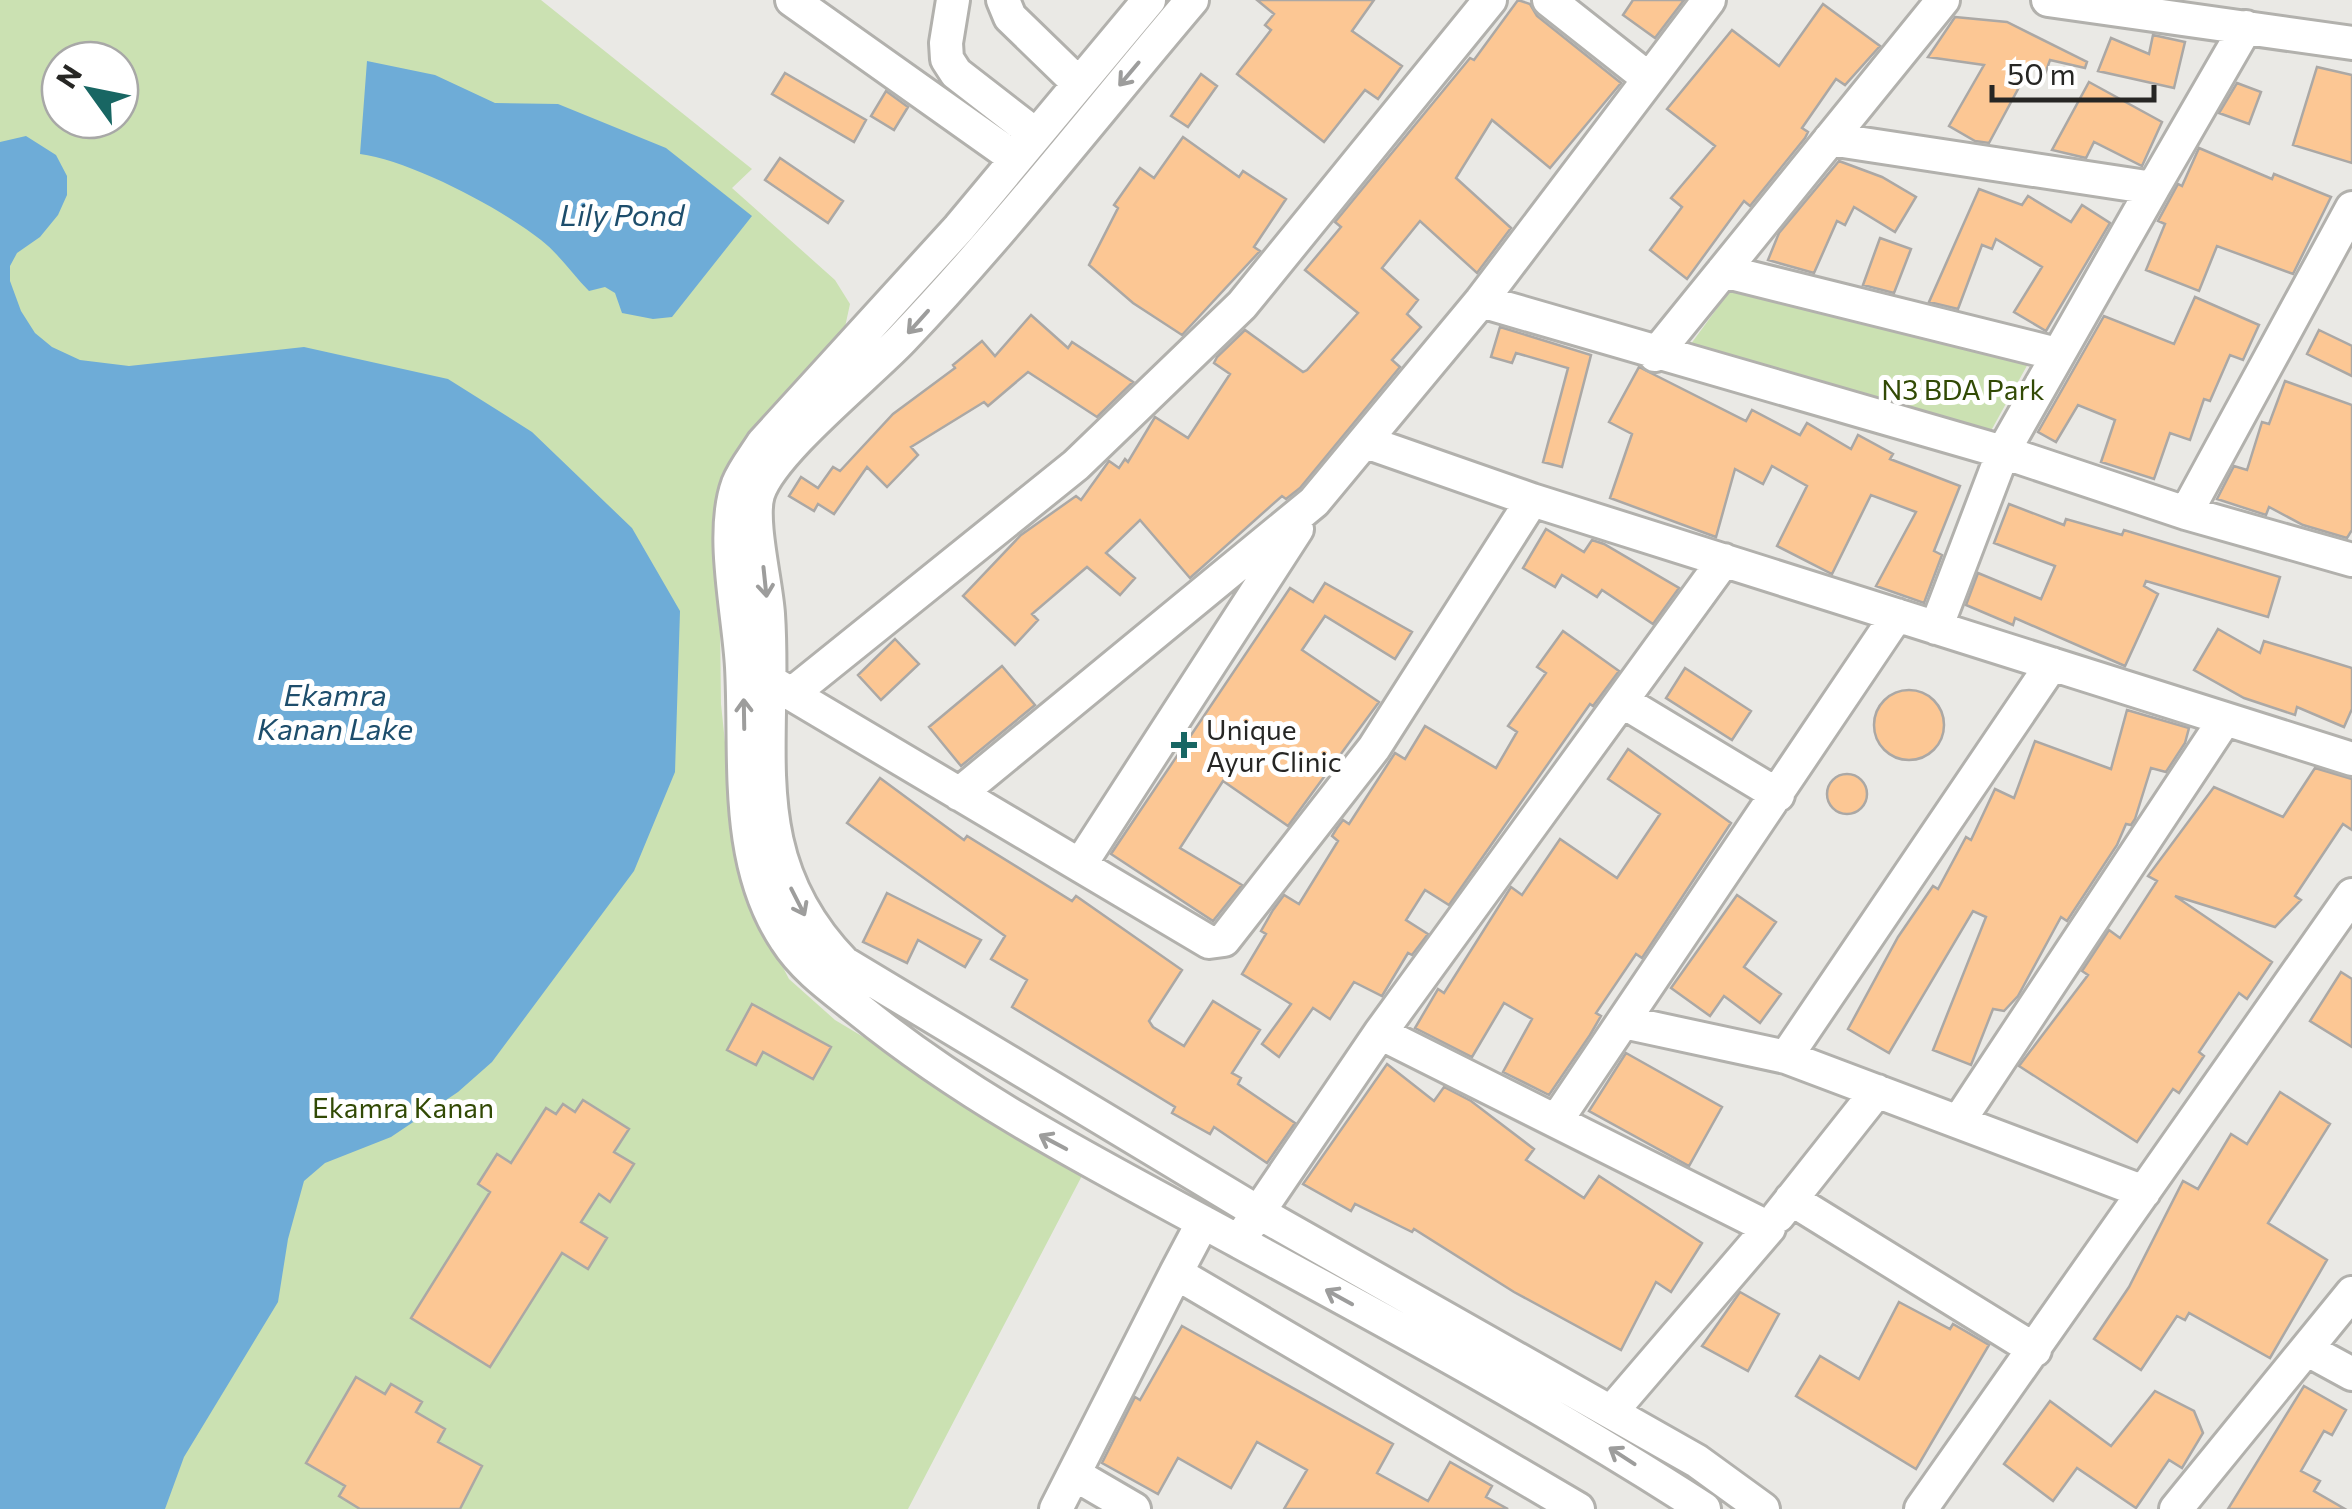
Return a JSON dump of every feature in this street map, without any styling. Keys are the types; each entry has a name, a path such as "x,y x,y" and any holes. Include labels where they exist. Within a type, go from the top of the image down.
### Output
{"street":[{"path":"792,0 1026,147"},
{"path":"953,0 947,59 1026,147"},
{"path":"1002,0 1010,17 1079,84"},
{"path":"1149,0 1026,147 763,442 740,480 731,512 730,540 739,602 746,819 752,857 768,908 786,941 839,994 1026,1128 1204,1222 1609,1448 1704,1509"},
{"path":"1192,0 978,256 901,341 779,461 758,494 758,524 784,687 768,792 793,896 814,932 844,963 1256,1211 1697,1461 1763,1509"},
{"path":"784,687 1076,465 1242,305 1490,0"},
{"path":"1549,0 1649,78"},
{"path":"1080,865 1314,502 1481,301 1708,0"},
{"path":"1654,354 1943,0"},
{"path":"2048,0 2352,43"},
{"path":"1936,628 2002,452 2246,27"},
{"path":"1830,139 2153,188"},
{"path":"2186,513 2352,208"},
{"path":"1723,271 2057,354"},
{"path":"1481,301 2002,452 2186,513 2352,560"},
{"path":"1366,442 1532,500 2352,759"},
{"path":"784,687 1209,942 1224,940 1374,748 1532,500"},
{"path":"960,794 1314,502"},
{"path":"1240,1242 1256,1211 1380,1032 1724,560"},
{"path":"1556,1120 1897,616"},
{"path":"1786,1057 2052,664"},
{"path":"1622,700 1778,795"},
{"path":"1959,1121 2225,719"},
{"path":"1921,1509 2352,895"},
{"path":"1624,1022 1786,1057 2144,1192"},
{"path":"1380,1032 1769,1228"},
{"path":"1612,1412 1769,1228 1877,1091"},
{"path":"1791,1199 2034,1350"},
{"path":"1056,1509 1204,1222"},
{"path":"1176,1273 1578,1509"},
{"path":"2176,1509 2352,1293"},
{"path":"2308,1350 2352,1374"},
{"path":"1074,1474 1134,1509"}],"green space":[{"name":"Ekamra Kanan","path":"0,0 541,0 752,169 732,188 835,280 850,304 840,350 719,541 721,704 733,819 764,931 789,979 835,1020 1085,1170 908,1509 0,1509"},
{"name":"N3 BDA Park","path":"1732,288 2029,362 1987,438 1685,352"}],"water":[{"name":"Lily Pond","path":"367,61 435,75 495,103 558,104 666,148 752,216 672,317 653,319 622,313 615,293 605,287 589,291 548,246 503,214 428,175 360,154"},
{"name":"Ekamra Kanan Lake","path":"26,136 56,155 67,176 67,195 58,215 40,237 17,253 10,266 10,281 21,311 35,333 52,347 80,360 129,366 304,347 448,379 532,432 632,528 680,611 675,772 634,871 492,1062 458,1092 391,1137 325,1163 304,1181 288,1239 278,1302 184,1457 165,1509 0,1509 0,142"}],"building":[{"path":"1257,0 1374,0 1352,31 1402,66 1378,99 1365,90 1324,142 1237,74 1271,30 1265,25 1274,14"},
{"path":"1518,0 1530,4 1537,16 1621,83 1550,168 1492,120 1456,178 1511,228 1477,273 1420,221 1382,268 1418,300 1407,314 1421,327 1392,360 1400,367 1300,488 1286,499 1282,496 1190,578 1140,520 1106,553 1135,578 1120,595 1087,567 1032,614 1038,620 1015,645 963,596 1021,535 1076,496 1081,500 1109,461 1119,468 1125,459 1128,462 1155,417 1188,438 1230,374 1214,363 1217,357 1245,330 1303,372 1307,370 1358,313 1305,270 1341,227 1335,222 1470,58 1474,60"},
{"path":"1633,0 1684,0 1655,38 1623,15"},
{"path":"1823,4 1880,46 1845,85 1836,79 1802,128 1808,132 1805,138 1750,206 1744,201 1687,279 1650,250 1682,207 1671,198 1715,146 1667,109 1732,30 1779,66"},
{"path":"1955,17 2007,22 2087,62 2085,68 2050,60 2045,74 2030,67 1989,143 1975,141 1949,126 1984,65 1928,57"},
{"path":"2153,35 2185,42 2174,88 2098,71 2111,38 2149,54"},
{"path":"2317,67 2352,75 2352,163 2293,145"},
{"path":"785,73 866,120 854,142 772,94"},
{"path":"1201,74 1217,86 1188,127 1171,116"},
{"path":"2089,82 2162,122 2142,166 2094,142 2086,158 2052,150"},
{"path":"2237,83 2261,92 2249,124 2219,113"},
{"path":"886,91 908,107 894,130 871,116"},
{"path":"1183,137 1239,177 1243,171 1286,199 1254,247 1260,251 1182,335 1133,303 1089,265 1118,208 1114,205 1140,168 1154,178"},
{"path":"2199,148 2272,179 2274,174 2331,197 2293,274 2217,246 2199,291 2146,270 2165,224 2158,221 2178,184 2182,186"},
{"path":"780,158 843,201 828,223 765,180"},
{"path":"1839,161 1882,177 1916,197 1895,232 1854,207 1845,225 1837,221 1814,273 1768,260 1779,233"},
{"path":"1979,189 2022,205 2028,196 2071,222 2082,205 2110,223 2046,331 2014,312 2042,267 1996,239 1992,249 1982,245 1958,309 1929,302"},
{"path":"1880,238 1911,249 1894,293 1863,285"},
{"path":"2195,297 2259,325 2243,360 2230,355 2210,401 2204,399 2190,440 2170,433 2154,479 2101,462 2115,420 2078,405 2056,442 2038,432 2104,316 2174,344"},
{"path":"1031,315 1068,348 1072,342 1133,382 1097,417 1028,372 988,406 984,402 911,447 918,455 887,487 867,467 834,514 818,504 814,511 789,496 801,477 818,488 833,467 840,471 893,414 955,368 953,365 982,341 995,356"},
{"path":"1500,327 1591,355 1562,467 1543,462 1568,368 1516,353 1512,363 1491,357"},
{"path":"2319,330 2352,346 2352,376 2307,354"},
{"path":"1639,367 1746,421 1752,410 1800,435 1807,423 1851,449 1858,435 1893,454 1890,459 1960,486 1934,551 1942,555 1924,603 1876,586 1916,512 1871,495 1832,574 1777,546 1807,486 1772,466 1763,484 1735,469 1716,537 1610,498 1632,434 1609,422"},
{"path":"2285,381 2352,405 2352,530 2347,538 2303,525 2269,507 2266,515 2217,499 2234,466 2247,470 2262,422 2269,424"},
{"path":"2009,504 2064,525 2066,519 2122,535 2124,530 2280,577 2268,617 2146,581 2144,586 2158,594 2125,666 2015,618 2013,625 1966,605 1978,573 2041,599 2055,566 1994,543"},
{"path":"1546,529 1584,552 1592,540 1604,544 1679,588 1653,624 1602,590 1597,597 1562,575 1555,587 1523,568"},
{"path":"1325,583 1412,632 1395,659 1325,616 1302,650 1379,702 1288,826 1223,781 1180,848 1242,885 1213,921 1111,854 1290,588 1313,602"},
{"path":"2218,629 2260,653 2264,641 2352,668 2352,709 2344,727 2297,707 2295,715 2244,698 2194,670"},
{"path":"1563,631 1619,671 1593,706 1590,704 1449,905 1425,890 1406,920 1428,934 1412,955 1408,953 1382,996 1354,982 1330,1019 1313,1008 1279,1057 1262,1044 1291,1004 1242,974 1266,934 1261,931 1273,910 1284,895 1299,904 1338,841 1332,836 1337,828 1343,820 1349,824 1395,753 1405,759 1425,726 1496,768 1517,732 1508,726 1546,673 1537,667"},
{"path":"895,639 919,664 881,700 858,675"},
{"path":"1002,666 1035,705 961,766 929,727"},
{"path":"1685,668 1751,711 1732,740 1666,698"},
{"path":"1909,690 1934,700 1944,725 1934,750 1909,760 1884,750 1874,725 1884,700"},
{"path":"2127,710 2189,728 2185,743 2166,772 2151,768 2135,819 2131,825 2126,824 2117,845 2067,921 2061,917 2018,996 2004,1011 1993,1009 1971,1065 1933,1050 1986,917 1973,911 1889,1053 1848,1029 1898,937 1933,886 1938,889 1966,837 1971,840 1995,789 2014,798 2035,741 2111,769"},
{"path":"1628,749 1731,823 1642,958 1636,954 1596,1013 1601,1016 1549,1095 1503,1072 1532,1019 1504,1003 1472,1057 1415,1028 1438,989 1444,993 1511,887 1522,895 1560,839 1617,878 1660,814 1608,779"},
{"path":"2315,768 2352,779 2352,830 2343,824 2295,896 2301,900 2275,927 2175,896 2272,962 2247,999 2239,993 2199,1052 2204,1056 2179,1093 2173,1089 2137,1142 2019,1066 2088,975 2082,971 2109,930 2120,938 2157,881 2148,876 2214,787 2283,817"},
{"path":"1847,774 1861,780 1867,794 1861,808 1847,814 1833,808 1827,794 1833,780"},
{"path":"880,778 964,840 967,836 1072,901 1076,896 1182,970 1149,1021 1153,1027 1184,1046 1213,1001 1260,1030 1232,1073 1241,1078 1238,1084 1295,1123 1267,1163 1214,1127 1210,1134 1172,1113 1175,1107 1012,1007 1027,980 991,959 1005,936 847,823"},
{"path":"887,893 981,940 965,967 918,940 907,963 863,942"},
{"path":"1737,895 1776,922 1744,967 1781,994 1760,1023 1724,996 1710,1016 1671,988"},
{"path":"2341,972 2352,979 2352,1047 2310,1021"},
{"path":"752,1004 831,1047 813,1079 763,1052 756,1065 727,1050"},
{"path":"1626,1053 1722,1107 1689,1166 1589,1111"},
{"path":"1387,1064 1434,1101 1444,1087 1471,1101 1534,1149 1526,1160 1584,1198 1599,1176 1702,1243 1671,1292 1656,1282 1621,1350 1514,1292 1414,1229 1412,1232 1355,1204 1351,1211 1303,1184"},
{"path":"2280,1092 2330,1124 2268,1223 2327,1260 2270,1358 2189,1313 2185,1320 2177,1316 2141,1370 2094,1339 2129,1287 2183,1181 2198,1189 2231,1134 2247,1144"},
{"path":"583,1100 629,1129 614,1152 634,1164 610,1202 599,1194 581,1222 607,1238 588,1269 562,1253 490,1367 411,1318 490,1192 478,1184 497,1154 511,1163 546,1108 556,1114 563,1104 575,1112"},
{"path":"1740,1292 1779,1314 1748,1371 1702,1346"},
{"path":"1899,1302 1950,1329 1953,1324 1989,1345 1916,1469 1796,1396 1820,1356 1859,1379"},
{"path":"1182,1326 1393,1444 1377,1473 1428,1501 1450,1462 1492,1486 1486,1497 1508,1509 1284,1509 1307,1470 1257,1442 1231,1488 1178,1458 1158,1494 1102,1463 1135,1397 1140,1400"},
{"path":"356,1377 385,1394 391,1384 422,1402 416,1412 445,1429 438,1442 482,1466 460,1509 360,1509 339,1496 345,1486 306,1463"},
{"path":"2304,1386 2346,1410 2332,1435 2324,1431 2301,1471 2320,1481 2314,1491 2345,1509 2228,1509"},
{"path":"2155,1391 2194,1411 2203,1433 2182,1468 2169,1460 2136,1508 2077,1468 2053,1501 2004,1464 2050,1401 2111,1446"}],"place":[{"name":"Unique Ayur Clinic","path":"1184,745"}]}
